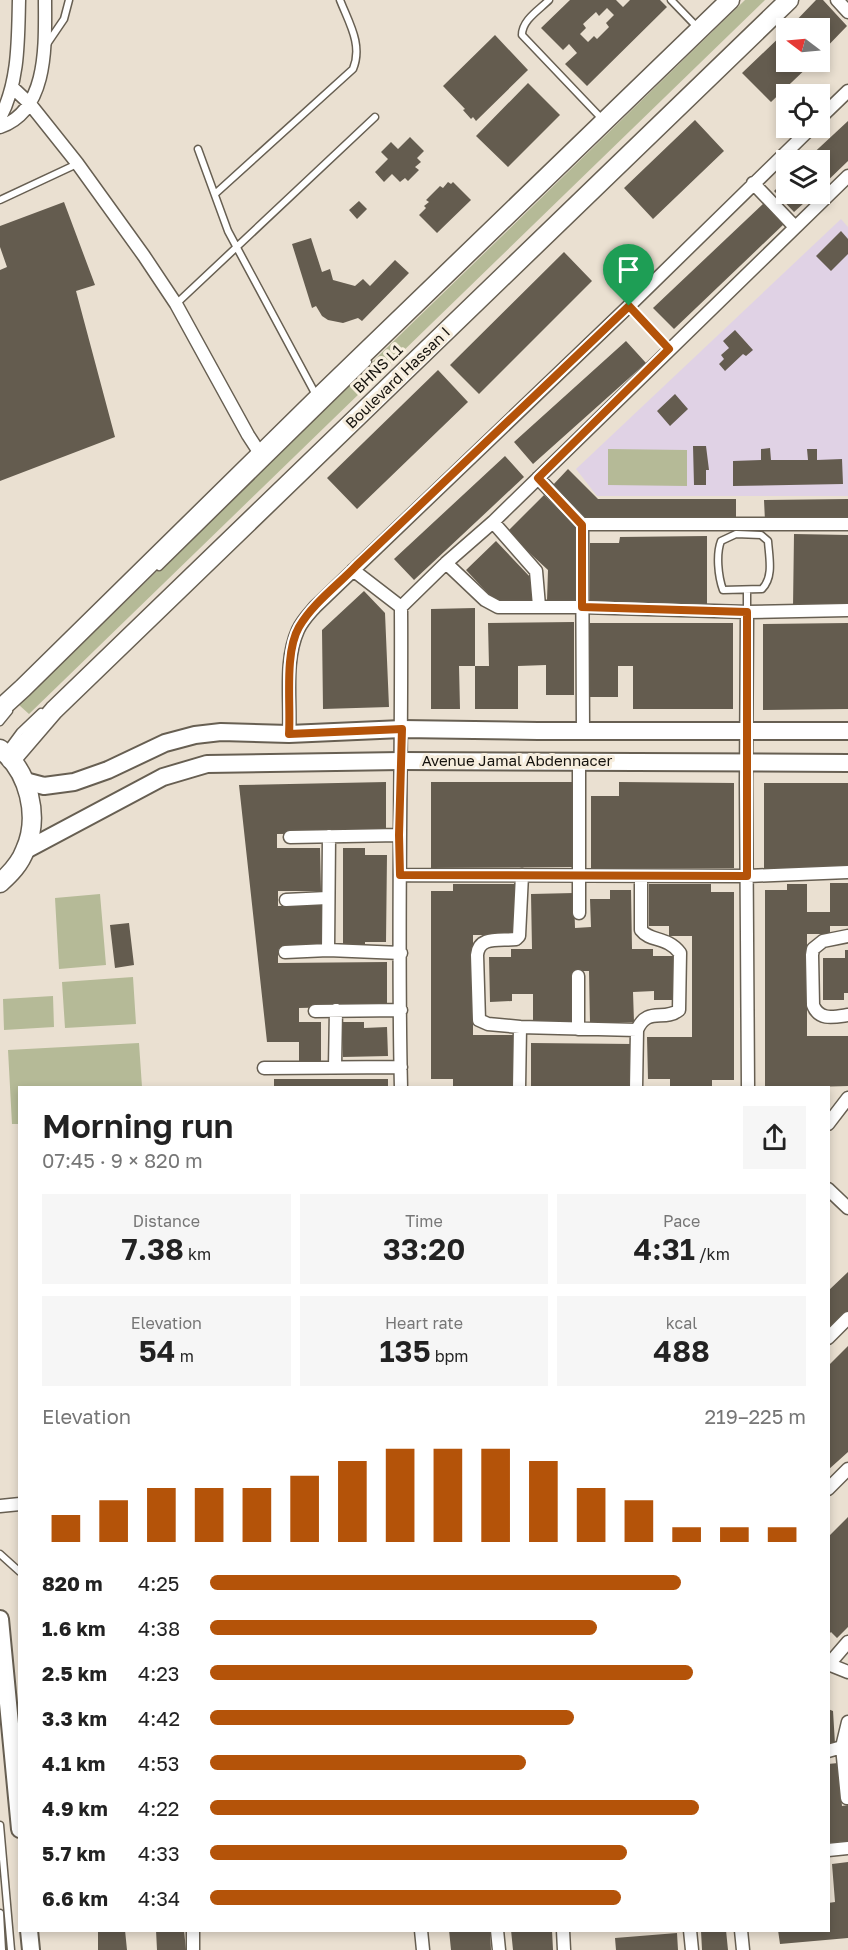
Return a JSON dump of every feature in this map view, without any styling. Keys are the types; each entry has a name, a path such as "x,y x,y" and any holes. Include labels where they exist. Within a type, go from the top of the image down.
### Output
{"main road":[{"path":"0,709 730,0"},
{"name":"Boulevard Hassan I","path":"4,755 54,710 789,0"},
{"path":"0,883 13,871 26,850 32,827 31,804 25,781 4,755"}],"street":[{"path":"0,118 12,87 16,62 19,0"},
{"path":"0,127 20,116 30,104 38,84 44,49 45,0"},
{"path":"837,0 848,12"},
{"path":"12,87 30,104 77,163 133,239 176,304 261,455"},
{"path":"830,108 848,91"},
{"path":"289,734 290,661 299,627 315,607 629,306 800,138"},
{"path":"401,1086 399,835 402,729 401,608 446,563 493,522 848,176"},
{"path":"753,183 795,227"},
{"path":"538,478 582,525 583,731"},
{"path":"493,522 536,571 539,606"},
{"path":"582,525 743,530 848,524"},
{"path":"446,563 491,604 498,607 539,606 747,612 848,610"},
{"path":"353,570 401,608"},
{"path":"747,612 748,1086"},
{"name":"Avenue Jamal Abdennacer","path":"25,781 44,786 74,782 108,770 165,743 195,735 221,732 289,734 402,729 848,731"},
{"name":"Avenue Jamal Abdennacer","path":"26,850 163,777 207,764 401,761 848,763"},
{"path":"579,762 579,913"},
{"path":"290,837 399,835"},
{"path":"328,950 329,836"},
{"path":"400,875 747,876 848,872"},
{"path":"522,875 519,936 516,939 484,941 478,946 479,1020 488,1024 520,1027 637,1030"},
{"path":"636,1086 637,1030 641,1021 646,1017 673,1014 679,1010 680,1005 680,953 671,944 646,935 641,930 641,876"},
{"path":"286,900 327,898"},
{"path":"848,936 820,943 813,949 812,955 814,1010 829,1018 848,1015"},
{"path":"285,952 328,950 400,953"},
{"path":"578,976 578,1029"},
{"path":"335,1068 336,1010"},
{"path":"315,1011 401,1010"},
{"path":"519,1086 520,1027"},
{"path":"264,1068 401,1067"},
{"path":"830,1121 848,1098"},
{"path":"830,1191 848,1208"},
{"path":"830,1336 848,1318"},
{"path":"830,1487 848,1469"},
{"path":"0,1506 18,1504"},
{"path":"0,1619 16,1730 18,1793"},
{"path":"830,1662 848,1642"},
{"path":"830,1665 848,1672"},
{"path":"847,1798 842,1747 848,1722"},
{"path":"830,1750 842,1747"},
{"path":"830,1850 848,1848"},
{"path":"29,1932 31,1950"},
{"path":"193,1932 193,1950"},
{"path":"421,1932 423,1950"},
{"path":"497,1932 499,1950"},
{"path":"563,1932 564,1950"},
{"path":"690,1932 692,1950"},
{"path":"741,1932 743,1950"}],"lane":[{"path":"44,49 64,19 69,0"},
{"path":"215,194 353,69 357,44 340,0"},
{"path":"549,0 528,20 522,28 522,35 604,120"},
{"path":"671,0 699,29"},
{"path":"176,304 375,117"},
{"path":"198,149 236,247 318,398"},
{"path":"0,200 77,163"},
{"path":"629,306 669,349"},
{"name":"BHNS L1","path":"154,572 371,359"},
{"path":"743,530 761,535 768,542 770,573 768,583 762,589 747,591 723,590 720,581 718,548 721,541 743,530"},
{"path":"195,563 220,538"},
{"path":"4,755 20,732 186,571"},
{"path":"747,591 747,612"},
{"path":"0,722 55,667"},
{"path":"0,1554 18,1570"},
{"path":"0,1825 11,1950"},
{"path":"0,1913 2,1950"}],"shaded area":[{"path":"841,219 848,227 848,496 597,496 576,469"}],"green space":[{"path":"745,0 765,0 29,714 19,705"},
{"path":"608,449 687,450 687,486 608,485"},
{"path":"100,894 106,965 59,969 55,898"},
{"path":"133,977 136,1024 65,1028 62,982"},
{"path":"53,996 54,1027 4,1030 3,999"},
{"path":"139,1043 142,1086 18,1086 18,1124 12,1124 8,1050"}],"building":[{"path":"570,0 616,0 623,7 630,0 660,0 667,7 587,86 565,64 577,53 569,44 563,50 541,28","holes":["607,8 614,15 606,23 609,27 597,39 594,36 588,42 580,34 586,28 583,24 596,12 599,16"]},
{"path":"816,0 823,0 847,26 830,44 830,18 799,18"},
{"path":"495,35 528,70 476,121 473,117 471,119 463,110 465,109 443,86"},
{"path":"776,41 776,72 802,72 790,84 776,84 776,97 771,102 742,73"},
{"path":"528,83 560,115 508,167 476,136"},
{"path":"695,120 724,151 653,219 624,188"},
{"path":"848,121 848,161 830,178 830,150 817,150"},
{"path":"410,137 424,151 417,158 421,162 415,167 419,170 408,181 405,178 400,182 392,174 384,182 375,172 388,159 381,152 391,142 398,149"},
{"path":"448,182 451,184 453,182 471,200 437,233 419,215 429,202 426,200 440,186 443,188"},
{"path":"359,201 367,209 357,219 349,210"},
{"path":"64,202 95,285 76,291 115,437 0,481 0,270 7,267 0,247 0,226"},
{"path":"764,203 784,224 674,329 653,308"},
{"path":"786,204 803,204 794,212"},
{"path":"841,231 848,239 848,254 831,271 816,256"},
{"path":"311,238 322,272 330,269 333,280 355,286 363,279 370,286 395,260 409,273 362,321 358,318 343,323 328,320 322,316 316,306 312,308 292,244"},
{"path":"564,252 592,281 479,394 450,365"},
{"path":"735,330 753,350 746,356 743,354 725,371 719,364 724,359 721,355 729,348 723,341"},
{"path":"626,341 646,363 533,464 514,442"},
{"path":"438,370 468,402 357,509 327,478"},
{"path":"675,394 688,409 670,426 657,411"},
{"path":"693,446 706,446 709,470 706,470 706,485 694,485"},
{"path":"770,448 771,460 808,460 807,449 817,449 817,460 842,459 843,484 733,486 733,461 761,460 761,449"},
{"path":"505,456 524,477 414,580 394,559"},
{"path":"568,469 598,499 736,499 736,521 589,522 552,486"},
{"path":"544,495 578,529 578,601 547,601 548,570 507,532"},
{"path":"848,499 848,521 765,521 764,500"},
{"path":"794,534 848,535 848,608 793,607"},
{"path":"707,536 707,610 619,607 620,601 590,601 590,543 619,543 620,537"},
{"path":"496,541 531,578 532,601 497,603 466,570"},
{"path":"364,591 385,613 389,707 323,709 322,630"},
{"path":"475,608 475,666 459,666 460,709 431,709 431,609"},
{"path":"574,622 574,695 546,695 546,665 518,666 518,709 475,709 475,666 489,666 488,623"},
{"path":"590,623 733,623 733,709 633,709 633,666 618,666 618,697 589,697"},
{"path":"848,623 848,709 763,710 763,624"},
{"path":"386,782 386,833 277,834 277,848 320,848 321,891 278,891 278,906 321,906 322,949 278,949 278,963 387,962 387,1006 299,1008 299,1022 321,1022 321,1065 299,1065 299,1042 267,1042 239,785"},
{"path":"431,782 574,782 575,867 431,868"},
{"path":"619,782 734,783 734,868 591,869 591,796 619,796"},
{"path":"764,783 848,783 848,868 764,869"},
{"path":"343,848 365,848 365,855 387,855 386,942 365,942 365,949 343,949"},
{"path":"830,883 848,883 848,926 830,926 830,934 807,934 807,1036 848,1036 848,1086 765,1086 765,890 787,890 787,884 807,884 807,912 830,912"},
{"path":"453,884 517,884 517,935 473,935 473,1035 517,1035 517,1086 453,1086 453,1079 431,1079 431,891 453,891"},
{"path":"649,884 711,884 711,892 734,892 734,1080 712,1080 712,1086 670,1086 670,1079 648,1079 647,1037 692,1037 692,936 669,936 669,926 649,926"},
{"path":"610,890 631,890 632,949 653,949 653,956 676,956 677,1000 654,1000 654,991 633,992 634,1022 590,1023 589,971 575,971 576,1021 533,1022 533,994 512,994 512,1001 490,1002 489,957 511,957 511,949 532,949 531,894 574,893 575,928 591,927 590,899 610,899"},
{"path":"129,923 134,965 115,968 110,925"},
{"path":"845,950 848,950 848,993 844,993 844,1000 823,1000 823,958 845,958"},
{"path":"342,1022 364,1022 364,1028 387,1027 388,1056 343,1057"},
{"path":"531,1043 633,1044 633,1086 531,1086"},
{"path":"274,1079 388,1079 388,1086 274,1086"},
{"path":"848,1272 848,1312 830,1329 830,1289"},
{"path":"848,1346 848,1452 830,1468 830,1364"},
{"path":"848,1517 848,1627 837,1638 830,1633 830,1535"},
{"path":"830,1710 833,1711 835,1744 830,1744"},
{"path":"838,1763 842,1806 848,1805 848,1841 830,1843 830,1764"},
{"path":"848,1862 848,1938 780,1944 778,1932 830,1932 830,1903 835,1902 832,1864"},
{"path":"98,1932 125,1932 127,1950 98,1950"},
{"path":"156,1932 184,1932 186,1950 157,1950"},
{"path":"449,1932 490,1932 491,1950 451,1950"},
{"path":"511,1932 552,1932 553,1950 513,1950"},
{"path":"701,1932 726,1932 728,1950 702,1950"},
{"path":"677,1933 678,1950 616,1950 615,1938"}],"route":[{"path":"629,306 669,349 538,478 582,525 582,607 747,612 747,876 400,875 402,729 289,734 290,661 299,627 315,607 357,565 629,306"}]}
